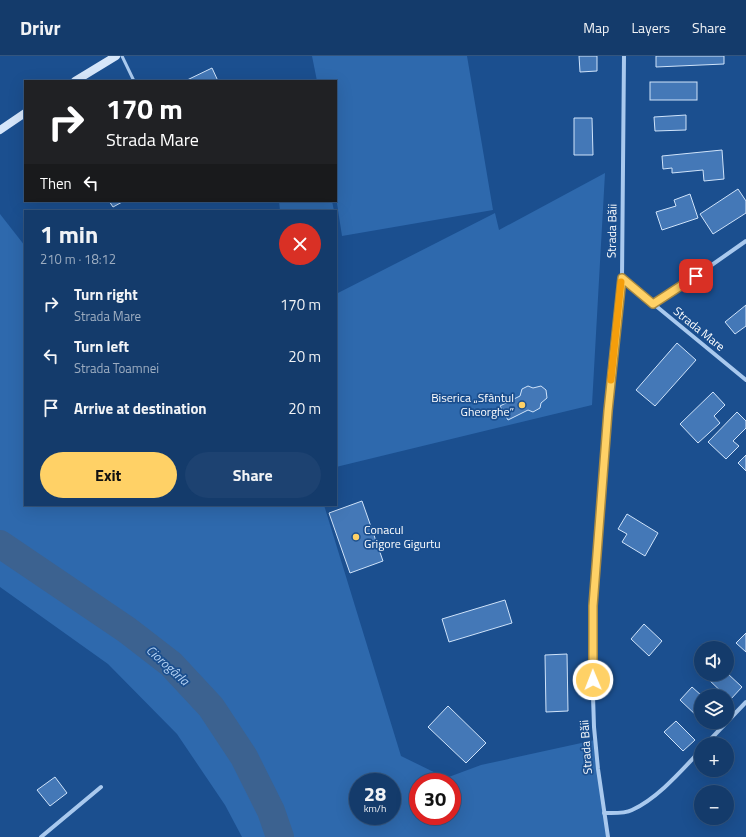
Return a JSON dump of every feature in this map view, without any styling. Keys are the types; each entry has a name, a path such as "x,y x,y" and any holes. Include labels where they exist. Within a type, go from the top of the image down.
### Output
{"main road":[{"path":"77,80 116,56"},
{"path":"0,130 24,114"}],"street":[{"name":"Strada Băii","path":"608,837 598,769 594,727 592,664 593,606 608,411 622,278 624,56"},
{"path":"653,304 746,241"},
{"name":"Strada Mare","path":"622,278 746,380"},
{"path":"713,737 746,702"},
{"path":"604,813 630,811 650,799 672,781 694,757"},
{"path":"41,837 101,787"}],"lane":[{"path":"122,56 134,80"}],"shaded area":[{"path":"312,56 467,56 493,210 342,236 337,202 337,80 317,80"},
{"path":"605,173 592,405 337,467 337,293 495,213 499,230"},
{"path":"279,202 332,202 334,210 280,210"},
{"path":"0,214 24,245 24,506 324,506 401,756 436,773 409,773 409,825 461,825 461,773 459,773 481,765 595,740 608,837 242,837 225,805 177,734 108,664 0,587"}],"building":[{"path":"579,56 597,56 597,71 580,72"},
{"path":"656,56 724,56 724,64 656,67"},
{"path":"212,68 218,80 187,80"},
{"path":"650,82 697,82 697,100 650,100"},
{"path":"686,115 686,130 655,131 654,117"},
{"path":"574,118 592,118 593,155 574,155"},
{"path":"722,150 724,179 704,181 703,170 672,173 672,168 663,169 662,156"},
{"path":"738,189 746,201 746,213 713,234 700,214"},
{"path":"690,194 698,218 662,230 656,212 676,206 674,200"},
{"path":"110,202 122,202 113,207"},
{"path":"746,305 746,326 735,334 725,322"},
{"path":"677,343 696,360 655,406 636,390"},
{"name":"Biserica „Sfântul Gheorghe”","path":"528,386 533,388 541,386 546,390 547,398 541,403 540,408 533,412 528,410 508,420 500,406 520,396 522,389"},
{"path":"713,392 725,405 714,416 720,423 698,443 680,424"},
{"path":"737,412 746,421 746,428 733,441 739,446 726,459 708,442"},
{"path":"746,455 746,471 738,463"},
{"name":"Conacul Grigore Gigurtu","path":"362,501 383,561 350,573 329,513"},
{"path":"627,514 658,533 645,556 622,542 627,534 618,529"},
{"path":"505,600 512,623 449,642 442,619"},
{"path":"644,624 662,641 649,656 631,639"},
{"path":"746,633 746,652 736,643"},
{"path":"567,654 568,711 546,712 545,655"},
{"path":"734,680 742,687 734,696 734,689 719,689 710,681 734,681"},
{"path":"692,687 694,689 694,713 680,700"},
{"path":"448,706 486,743 466,763 428,727"},
{"path":"676,721 694,739 694,741 683,751 664,732"},
{"path":"55,777 67,793 50,806 37,790"}],"waterway":[{"name":"Ciorogârla","path":"0,544 127,630 171,664 211,707 244,757 271,811 280,837"}],"slow traffic":[{"path":"611,380 621,282"}],"place":[{"name":"Biserica „Sfântul Gheorghe”","path":"522,405"},
{"name":"Conacul Grigore Gigurtu","path":"356,537"}],"route":[{"path":"593,680 593,606 608,411 622,278 653,304 696,276"}]}
